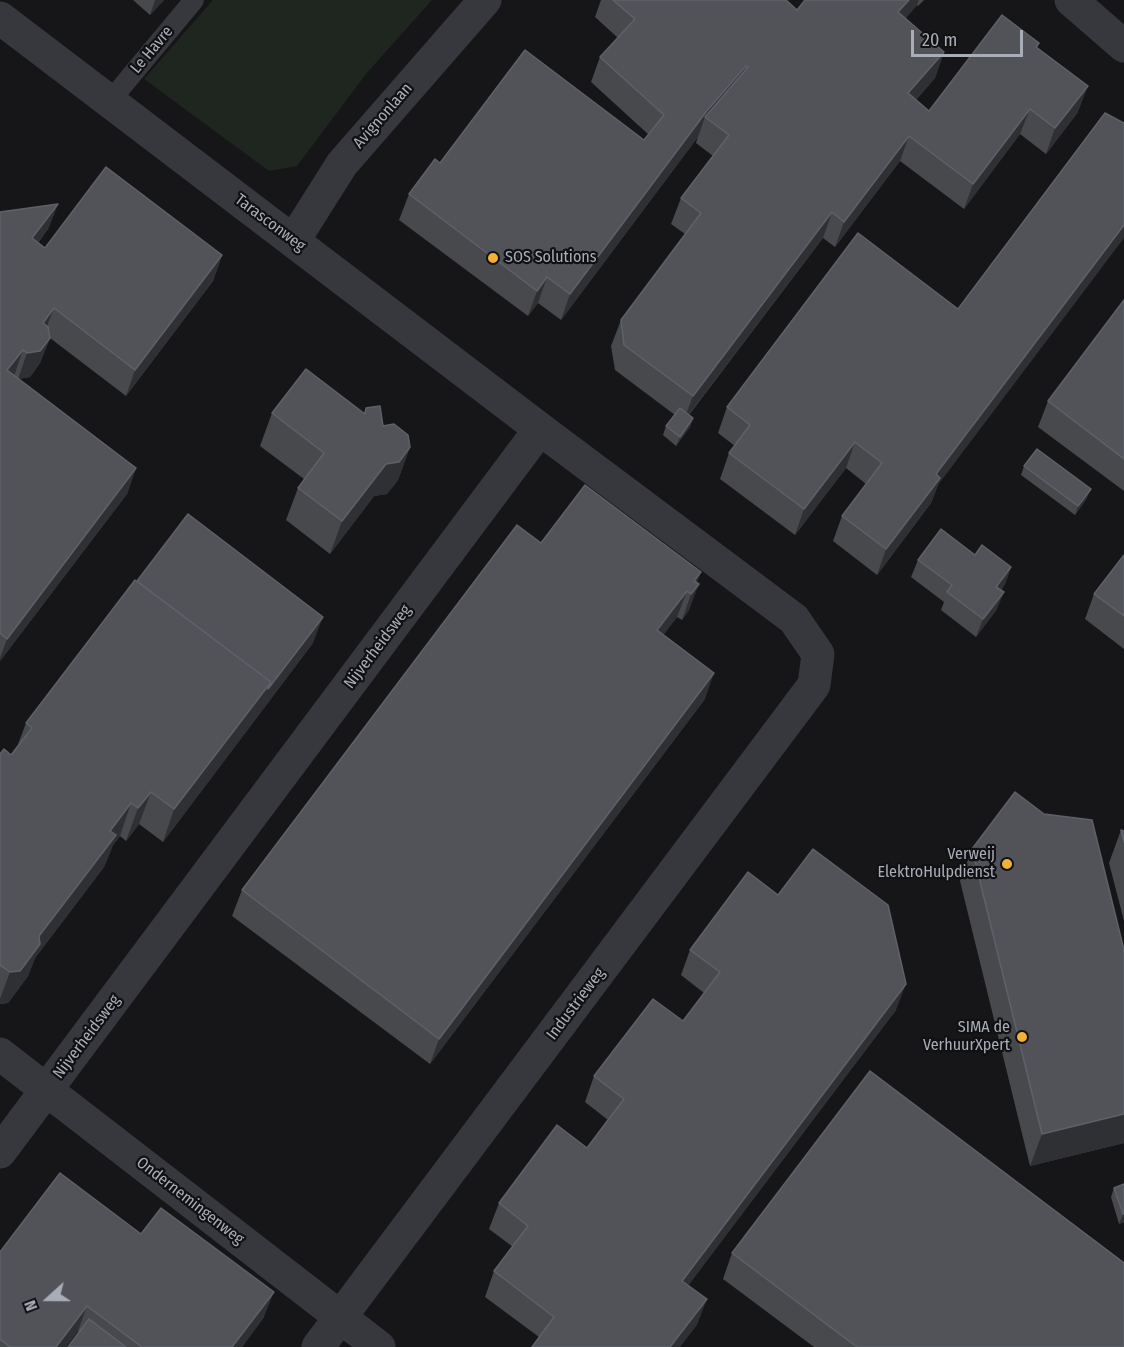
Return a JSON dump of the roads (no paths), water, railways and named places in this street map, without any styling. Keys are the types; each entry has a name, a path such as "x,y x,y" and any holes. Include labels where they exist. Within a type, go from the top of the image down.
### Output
{"street":[{"name":"Avignonlaan","path":"294,240 342,164 484,0"},
{"path":"1071,0 1124,46"},
{"name":"Tarasconweg","path":"0,18 540,429"},
{"name":"Industrieweg","path":"318,1347 814,685 818,654 794,620 540,429"},
{"name":"Nijverheidsweg","path":"0,1152 540,429"},
{"name":"Ondernemingenweg","path":"0,1054 379,1347"}],"lane":[{"name":"Le Havre","path":"110,100 194,0"}],"place":[{"name":"SOS Solutions","path":"493,258"},
{"name":"Verweij ElektroHulpdienst","path":"1007,864"},
{"name":"SIMA de VerhuurXpert","path":"1022,1037"}]}
